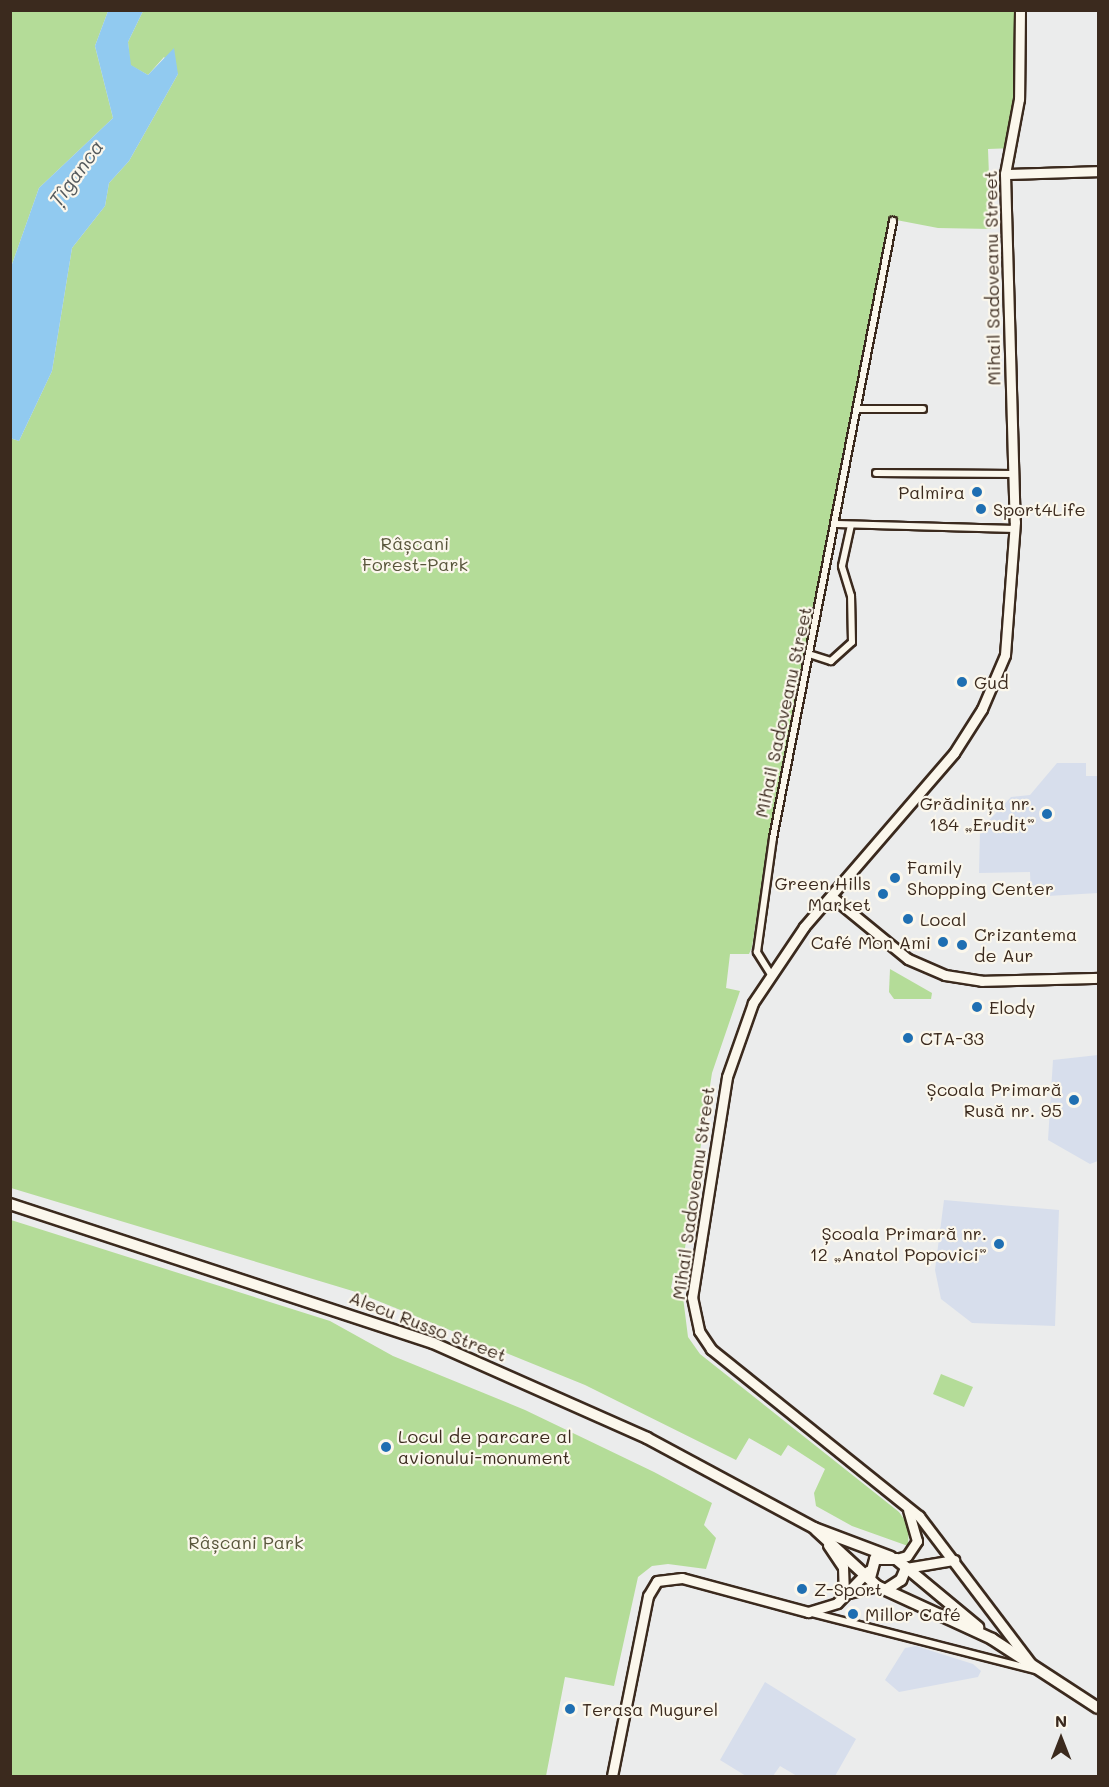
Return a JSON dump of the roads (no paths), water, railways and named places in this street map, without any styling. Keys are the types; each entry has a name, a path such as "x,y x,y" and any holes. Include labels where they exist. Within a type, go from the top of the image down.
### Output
{"main road":[{"name":"Mihail Sadoveanu Street","path":"1020,10 1019,99 1005,174 1015,529 1010,633 982,709 954,753 831,896 770,973 742,1025 727,1077 692,1297 695,1321 711,1349 907,1508 938,1540 1036,1668"},
{"path":"1005,174 1098,171"},
{"path":"831,896 908,959 945,975 994,982 1098,978"},
{"name":"Alecu Russo Street","path":"10,1204 433,1343 647,1438 814,1528 894,1558 992,1639 1098,1708"},
{"path":"907,1508 917,1541"},
{"name":"Alecu Russo Street","path":"814,1528 824,1539 874,1579 992,1639"},
{"path":"874,1579 875,1559 907,1556 917,1541 928,1536 938,1540"},
{"path":"824,1539 843,1568 844,1594"},
{"path":"939,1562 944,1549"},
{"path":"612,1776 648,1596 657,1581 682,1578 808,1612 831,1607 844,1594 874,1579 901,1580 906,1568 954,1560"},
{"path":"844,1594 874,1579"}],"street":[{"name":"Mihail Sadoveanu Street","path":"770,973 757,952 773,838 812,655 893,221"},
{"path":"857,409 923,409"},
{"path":"876,472 1014,474"},
{"path":"837,524 1015,529"},
{"path":"812,655 831,661 852,642 851,596 842,566 851,525"},
{"path":"808,1612 1036,1668"}],"water":[{"name":"Țîganca","path":"108,11 143,11 128,42 131,65 148,75 174,48 178,74 129,161 109,183 105,206 72,248 52,371 19,441 10,438 11,267 39,188 113,118 95,46"}],"place":[{"name":"Palmira","path":"977,492"},
{"name":"Sport4Life","path":"981,509"},
{"name":"Gud","path":"962,682"},
{"name":"Grădinița nr. 184 „Erudit”","path":"1047,814"},
{"name":"Family Shopping Center","path":"895,878"},
{"name":"Green Hills Market","path":"883,894"},
{"name":"Local","path":"908,919"},
{"name":"Café Mon Ami","path":"943,942"},
{"name":"Crizantema de Aur","path":"962,945"},
{"name":"Elody","path":"977,1007"},
{"name":"CTA-33","path":"908,1038"},
{"name":"Școala Primară Rusă nr. 95","path":"1074,1100"},
{"name":"Școala Primară nr. 12 „Anatol Popovici”","path":"999,1244"},
{"name":"Locul de parcare al avionului-monument","path":"386,1447"},
{"name":"Z-Sport","path":"802,1589"},
{"name":"Millor Café","path":"853,1614"},
{"name":"Terasa Mugurel","path":"570,1709"}],"park label":[{"name":"Râșcani Forest-Park","path":"415,554"},
{"name":"Râșcani Park","path":"246,1542"}]}
